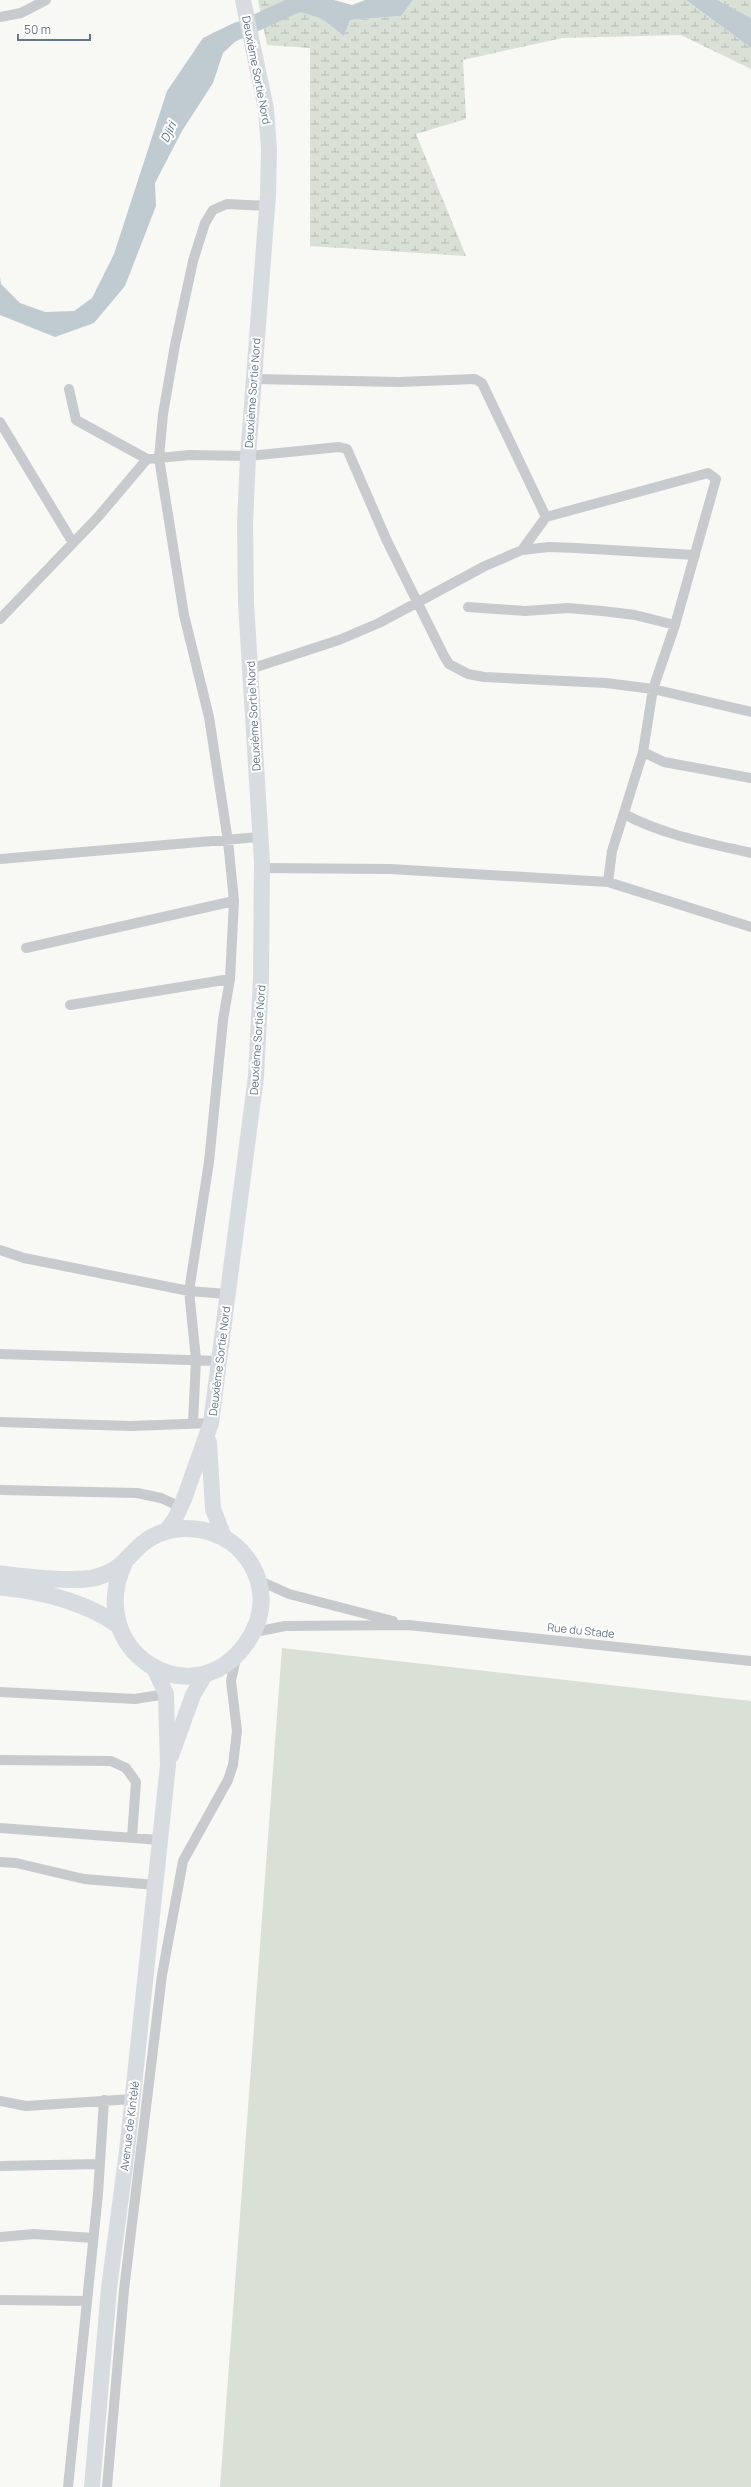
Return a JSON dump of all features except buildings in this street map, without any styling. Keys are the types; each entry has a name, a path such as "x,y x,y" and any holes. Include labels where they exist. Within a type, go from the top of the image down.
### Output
{"highway":[{"path":"186,1528 206,1530 224,1537 239,1549 247,1558 258,1580 261,1598 260,1615 255,1632 236,1658 206,1674 176,1674 154,1668 138,1657 126,1642 118,1625 114,1594 118,1578 124,1564 142,1544 166,1531 186,1528"},
{"path":"0,1574 32,1578 95,1578 124,1564"},
{"path":"0,1587 30,1591 76,1604 105,1616 118,1625"}],"main road":[{"name":"Deuxième Sortie Nord","path":"224,1537 213,1509 210,1428 220,1361 227,1294 257,1062 261,979 262,868 244,564 248,456 267,206 268,125 243,0"},
{"name":"Deuxième Sortie Nord","path":"166,1531 175,1520 181,1507 210,1428"},
{"name":"Avenue de Kintélé","path":"92,2487 109,2288 133,2099 168,1765 166,1694 154,1668"},
{"name":"Avenue de Kintélé","path":"168,1765 193,1695 206,1674"}],"street":[{"path":"0,17 21,13 46,0"},
{"path":"193,1424 196,1359 189,1291 209,1162 223,1020 230,979 234,901 228,841 209,717 184,615 159,458 163,414 175,346 194,261 205,223 213,210 228,204 267,206"},
{"path":"253,379 399,382 475,379 482,383 546,517"},
{"path":"69,389 76,420 147,459 190,455 248,456 339,447 347,449 387,541 447,660 463,673 484,677 558,679 653,689 751,712"},
{"path":"0,422 73,543"},
{"path":"0,619 73,543 147,459"},
{"path":"522,550 546,517 708,473 716,479 716,485 676,625 653,689 643,752 612,851 608,882"},
{"path":"250,668 339,640 379,623 485,566 522,550 549,547 584,548 695,555"},
{"path":"468,607 513,610 568,608 635,615 676,625"},
{"path":"643,752 664,762 751,778"},
{"path":"624,814 650,826 751,853"},
{"path":"0,859 228,841 260,837"},
{"path":"262,868 390,869 608,882 751,927"},
{"path":"26,948 234,901"},
{"path":"70,1005 230,979"},
{"path":"0,1250 24,1258 189,1291 227,1294"},
{"path":"0,1354 196,1359 220,1361"},
{"path":"0,1422 131,1426 193,1424 210,1428"},
{"path":"0,1490 143,1493 181,1507"},
{"name":"Rue du Stade","path":"258,1580 289,1594 336,1608 408,1625"},
{"name":"Rue du Stade","path":"255,1632 285,1626 408,1625 751,1661"},
{"path":"107,2487 124,2290 162,1975 183,1861 228,1780 233,1765 237,1731 231,1681 236,1658"},
{"path":"0,1692 135,1699 166,1694"},
{"path":"0,1760 111,1761 126,1768 136,1782 132,1837"},
{"path":"0,1828 160,1840"},
{"path":"0,1862 16,1863 84,1879 156,1885"},
{"path":"0,2101 26,2106 133,2099"},
{"path":"68,2487 100,2164 104,2100"},
{"path":"0,2166 100,2164"},
{"path":"0,2237 34,2234 93,2238"},
{"path":"0,2300 87,2301"}],"green space":[{"path":"258,0 298,0 301,12 322,19 344,36 350,20 401,16 413,0 686,0 751,48 751,69 681,35 562,38 463,60 466,119 416,134 466,256 310,246 310,48 267,45"},
{"path":"717,0 751,0 751,18 720,2"},
{"path":"282,1648 751,1701 751,2487 220,2487"}],"water":[{"path":"298,0 334,0 352,5 365,0 413,0 401,16 350,20 344,36 322,19 301,12"},
{"path":"686,0 717,0 751,18 751,48"},
{"path":"236,22 239,38 223,53 213,83 182,131 155,183 156,206 125,286 94,323 55,337 0,315 0,277 1,284 20,303 45,312 74,311 92,298 114,254 167,91 203,38"}],"waterway":[{"name":"Djiri","path":"216,41 299,3 319,8"}]}
